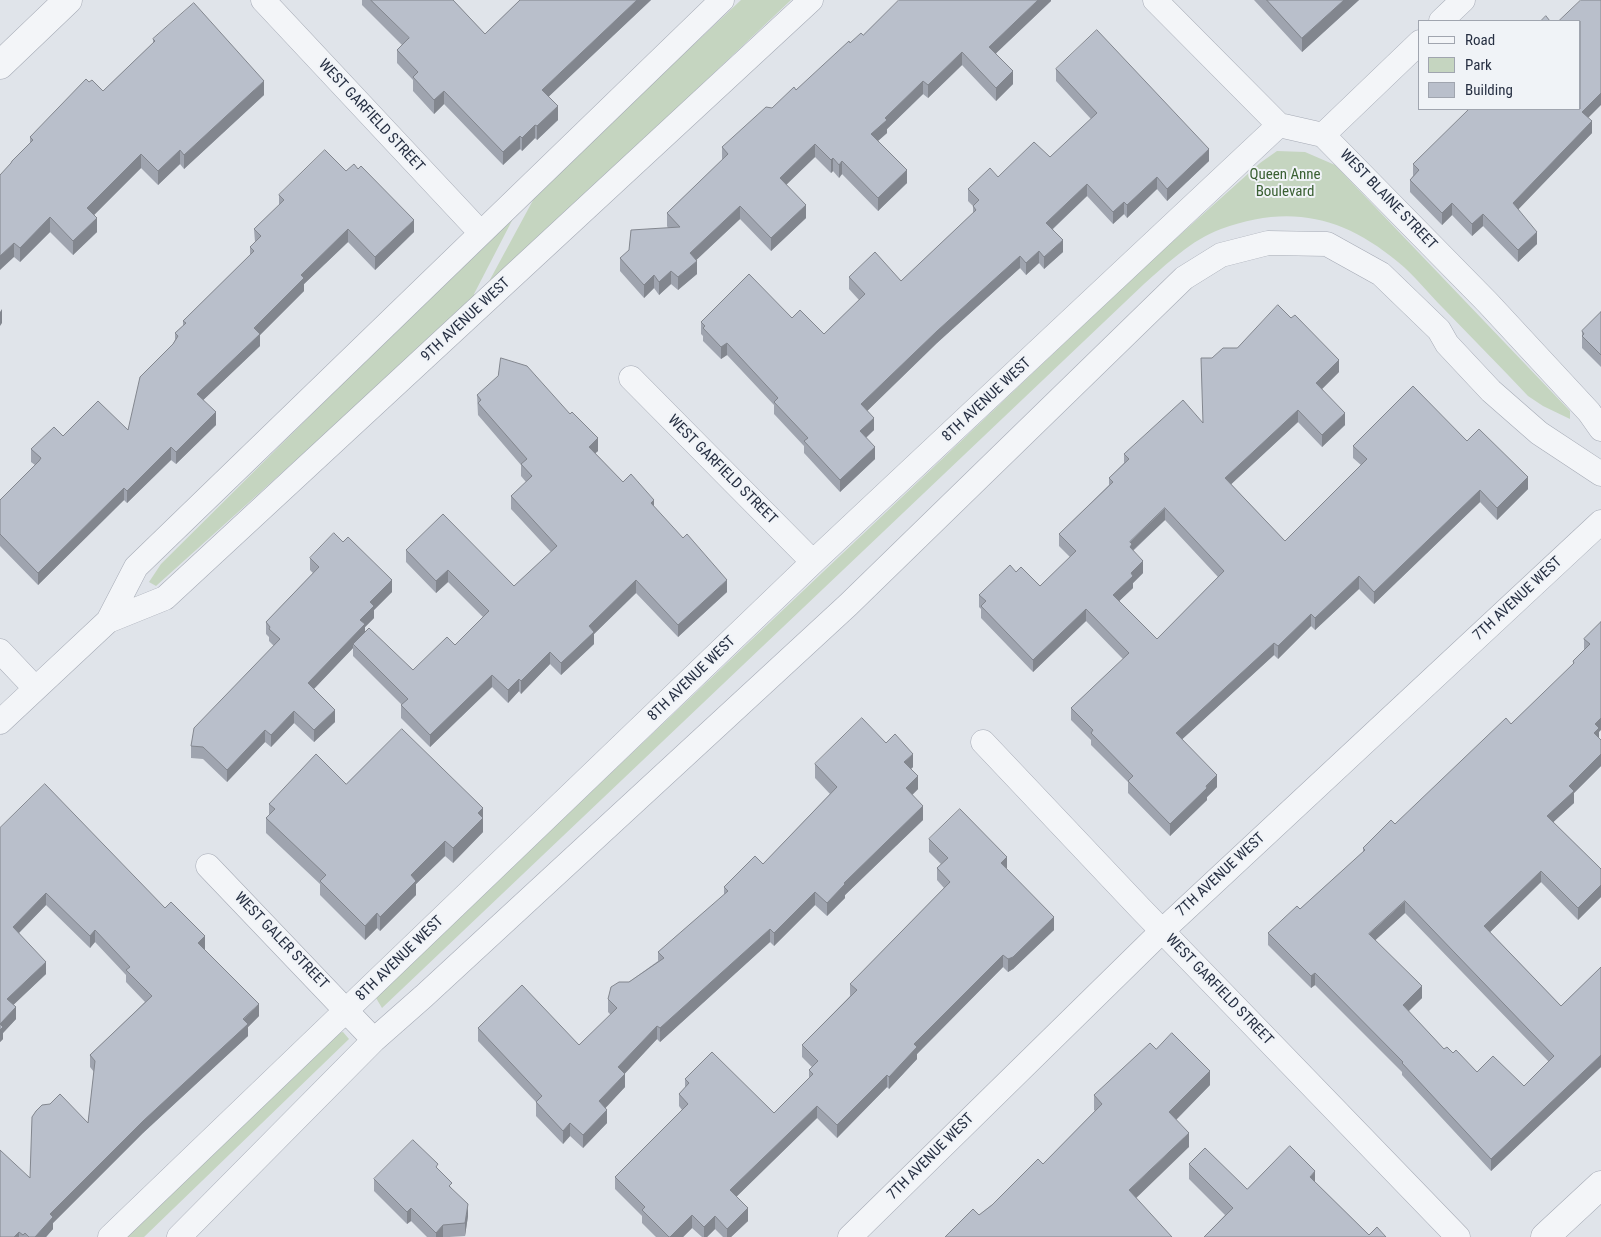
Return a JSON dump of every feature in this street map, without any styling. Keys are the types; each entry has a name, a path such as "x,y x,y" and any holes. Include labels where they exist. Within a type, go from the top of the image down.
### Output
{"street":[{"path":"0,65 68,0"},
{"name":"WEST GARFIELD STREET","path":"263,0 480,232"},
{"name":"9TH AVENUE WEST","path":"0,722 108,620 136,567 480,232 722,0"},
{"name":"9TH AVENUE WEST","path":"108,620 165,598 811,0"},
{"path":"1155,0 1279,125 1323,135 1418,44"},
{"path":"1442,20 1463,0"},
{"name":"8TH AVENUE WEST","path":"110,1237 814,562 1279,125"},
{"name":"WEST BLAINE STREET","path":"1323,135 1488,303 1589,412 1601,429"},
{"path":"179,1237 374,1040 848,604 1184,278 1221,255 1268,243 1327,244 1381,274 1439,330 1447,344 1491,391 1539,433 1601,474"},
{"name":"WEST GARFIELD STREET","path":"631,378 814,562"},
{"name":"7TH AVENUE WEST","path":"850,1237 1162,930 1601,522"},
{"path":"0,651 35,688"},
{"name":"WEST GARFIELD STREET","path":"983,742 1458,1237"},
{"name":"WEST GALER STREET","path":"208,866 347,1009 374,1040"},
{"path":"1545,1237 1601,1185"}],"green space":[{"path":"741,0 791,0 487,288 538,191"},
{"name":"Queen Anne Boulevard","path":"1277,151 1305,152 1335,165 1570,411 1570,419 1543,406 1528,396 1404,267 1377,246 1357,234 1336,225 1292,216 1246,221 1210,234 1180,253 1144,284 382,1008 376,998 380,992 1152,260 1260,163"},
{"path":"518,209 474,294 476,298 156,586 149,582 161,564"},
{"path":"343,1032 349,1039 144,1237 126,1237 338,1033"}],"building":[{"path":"371,0 453,0 485,34 520,0 637,0 542,90 558,106 537,126 535,125 522,138 520,136 503,152 444,91 434,100 413,77 418,72 397,50 409,38"},
{"path":"899,0 1038,0 989,47 1013,71 996,88 962,52 928,85 923,81 885,118 887,120 871,134 907,170 878,198 842,161 839,165 833,158 831,160 815,144 780,178 806,205 771,238 740,206 690,253 697,261 678,277 671,271 659,282 654,275 644,285 620,258 629,250 631,230 680,227 667,213 728,154 722,147 766,107 772,108 794,87 796,90 849,41 850,43 861,33 863,35"},
{"path":"1267,0 1344,0 1302,38"},
{"path":"1581,0 1601,0 1601,93 1582,112 1592,121 1513,203 1537,232 1518,250 1483,214 1472,224 1452,203 1442,213 1410,180 1419,170 1413,164 1468,110 1581,110 1581,20 1560,20"},
{"path":"194,3 264,81 184,155 180,150 158,171 141,154 87,208 97,218 73,241 50,217 20,248 14,243 0,256 0,175 33,140 30,137 86,79 89,82 92,80 103,91 155,41 153,39"},
{"path":"1097,30 1209,149 1167,189 1157,177 1127,205 1124,202 1113,212 1087,184 1046,223 1063,240 1044,257 1039,251 1026,263 1020,256 937,331 861,404 874,418 860,431 875,447 840,480 804,441 808,438 774,402 778,398 727,343 721,347 703,328 705,326 701,322 749,274 792,318 800,310 824,334 865,294 849,277 875,252 901,281 976,210 973,206 979,200 968,189 990,168 998,177 1034,142 1050,157 1097,113 1056,69"},
{"path":"325,150 346,171 354,164 358,169 361,166 414,220 375,257 348,229 301,275 304,278 254,328 260,334 197,394 216,412 176,452 171,447 127,491 124,488 38,573 0,534 0,500 41,458 31,449 54,427 63,436 98,401 128,430 140,377 173,344 178,336 175,333 186,323 183,321 254,251 250,247 261,236 254,229 284,200 279,195"},
{"path":"1278,305 1291,318 1295,315 1339,360 1316,383 1345,413 1322,435 1298,410 1225,478 1285,541 1367,459 1353,446 1413,386 1467,441 1479,429 1528,477 1497,508 1480,490 1374,592 1359,576 1315,618 1311,614 1278,646 1274,643 1176,733 1217,775 1206,786 1207,788 1170,824 1128,781 1133,776 1091,733 1093,730 1071,708 1129,653 1086,609 1033,660 981,606 986,601 979,595 1010,565 1016,572 1021,567 1040,586 1076,551 1059,534 1113,482 1109,478 1129,459 1124,454 1183,400 1203,423 1201,358 1212,358 1223,348 1237,348","holes":["1165,508 1224,571 1157,639 1113,595 1133,576 1131,573 1143,561 1130,547 1132,544 1130,542"]},
{"path":"1601,312 1601,355 1582,336 1584,334 1582,331"},
{"path":"501,358 527,366 570,414 572,412 598,438 589,447 623,482 631,474 654,500 651,503 683,538 687,534 727,580 678,625 636,580 589,626 594,632 561,663 550,652 521,681 519,679 508,690 492,675 430,735 401,705 408,699 353,644 369,628 413,670 447,637 455,645 489,611 448,570 436,581 406,550 443,514 514,586 557,546 511,496 532,476 521,464 527,459 478,403 481,400 477,395 498,376"},
{"path":"334,533 343,542 348,537 392,580 370,602 374,606 360,620 365,624 308,683 335,710 314,730 294,711 271,735 265,730 227,770 203,747 191,746 194,728 280,639 269,629 270,627 266,622 319,567 310,558"},
{"path":"1601,622 1601,718 1595,724 1599,728 1594,733 1601,740 1601,754 1569,786 1574,791 1547,816 1601,869 1601,885 1578,908 1541,871 1484,926 1561,1006 1601,967 1601,1055 1491,1159 1403,1062 1315,973 1311,976 1268,933 1297,906 1300,909 1365,850 1363,848 1391,820 1395,824 1506,718 1511,724 1574,663 1573,661 1590,644 1584,639","holes":["1405,901 1554,1056 1524,1086 1493,1056 1477,1072 1456,1050 1453,1053 1447,1047 1444,1049 1403,1005 1422,986 1369,934"]},
{"path":"862,718 886,743 895,734 913,754 904,762 918,776 906,788 923,806 844,883 827,903 815,892 774,933 770,929 660,1028 657,1026 618,1067 625,1074 599,1101 607,1110 583,1135 570,1123 563,1131 536,1102 542,1096 478,1028 522,985 579,1045 617,1008 608,999 611,987 619,982 629,982 664,958 658,952 728,891 724,887 755,856 763,864 837,787 815,764"},
{"path":"402,729 483,808 478,813 483,818 453,848 445,841 411,875 416,881 380,917 377,913 365,926 320,881 326,875 266,818 275,809 269,804 316,754 346,784"},
{"path":"45,784 165,908 171,902 205,936 198,943 259,1004 243,1019 248,1024 143,1121 50,1214 53,1217 35,1237 29,1237 25,1233 23,1235 19,1232 14,1237 0,1237 0,1150 30,1178 32,1117 42,1105 50,1104 60,1094 88,1123 95,1061 90,1055 152,996 126,970 130,967 95,930 90,936 46,893 13,927 46,962 7,999 16,1007 0,1024 0,828"},
{"path":"960,809 1007,857 1001,863 1054,917 1013,957 1008,959 1003,955 914,1044 917,1047 889,1077 887,1075 837,1125 817,1106 730,1190 748,1208 727,1229 715,1216 704,1227 692,1215 669,1237 642,1210 645,1207 615,1177 688,1104 679,1094 689,1083 685,1079 712,1052 774,1113 813,1074 809,1070 818,1061 802,1045 857,990 850,984 950,882 937,868 948,858 929,839"},
{"path":"1172,1033 1210,1071 1169,1112 1189,1133 1129,1190 1172,1237 945,1237 973,1209 979,1215 992,1205 1038,1159 1043,1164 1102,1104 1094,1095 1150,1043 1156,1049"},
{"path":"413,1140 438,1164 436,1167 452,1183 449,1186 468,1204 465,1223 443,1225 436,1233 411,1208 407,1212 374,1179"},
{"path":"1290,1146 1315,1171 1310,1177 1369,1235 1377,1227 1386,1237 1204,1237 1233,1208 1189,1164 1205,1148 1247,1189"}]}
